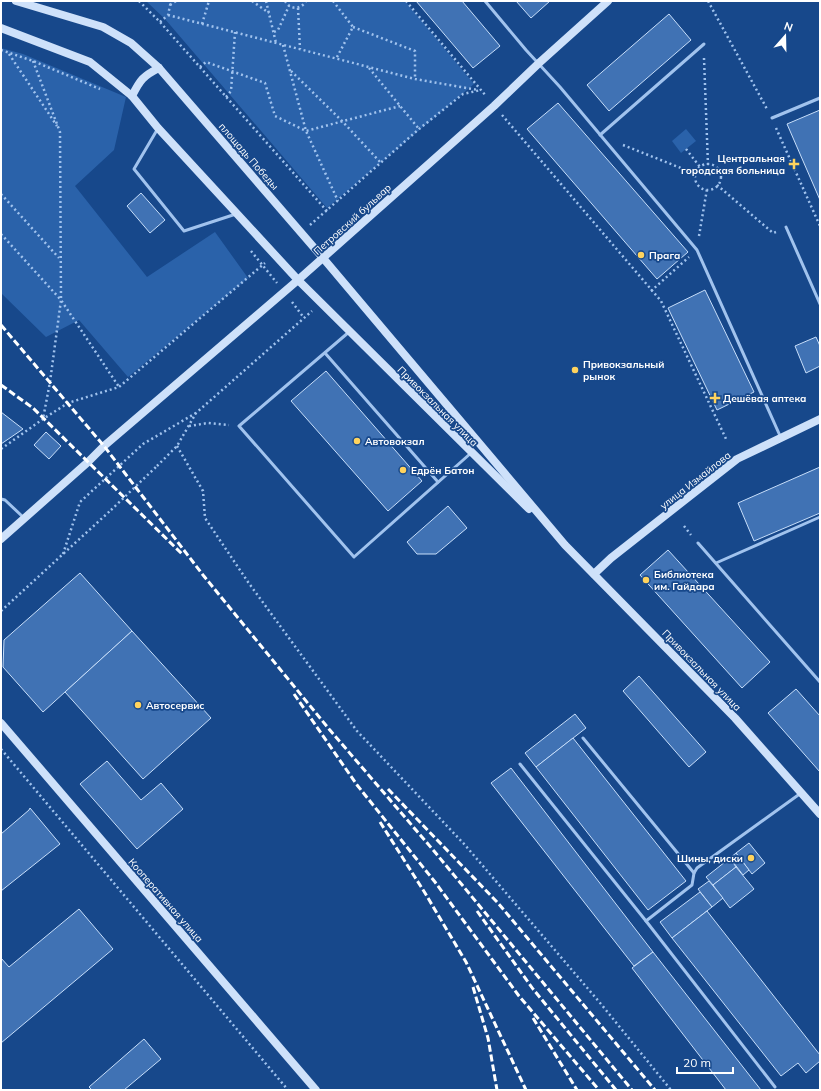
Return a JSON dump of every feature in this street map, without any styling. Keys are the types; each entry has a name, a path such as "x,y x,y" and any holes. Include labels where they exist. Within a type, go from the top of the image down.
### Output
{"street":[{"name":"площадь Победы","path":"16,1 103,27 131,43 159,68 323,258"},
{"name":"Петровский бульвар","path":"1,539 104,446 323,258 494,106 608,1"},
{"path":"1,28 90,62 132,96 158,128 298,280"},
{"path":"132,96 139,81 146,74 159,68"},
{"name":"Привокзальная улица","path":"323,258 565,545"},
{"name":"Привокзальная улица","path":"298,280 594,574 735,718 820,814"},
{"name":"улица Измайлова","path":"594,574 611,558 737,459 820,419"},
{"name":"Кооперативная улица","path":"1,723 316,1090"}],"lane":[{"path":"486,1 697,250 781,438"},
{"path":"600,136 704,44"},
{"path":"772,118 820,98"},
{"path":"158,128 134,169 184,231 237,214"},
{"path":"786,227 820,304"},
{"path":"349,332 239,426 354,557 471,452"},
{"path":"325,353 438,482"},
{"path":"1,500 5,500 24,518"},
{"path":"716,563 820,517"},
{"path":"698,543 820,682"},
{"path":"583,738 694,873"},
{"path":"520,764 646,921 775,1087"},
{"path":"646,921 692,885 694,873 697,868 801,793"}],"path":[{"path":"140,1 327,211"},
{"path":"160,22 168,15 171,1"},
{"path":"170,5 176,1"},
{"path":"202,24 208,1"},
{"path":"252,1 269,13"},
{"path":"266,1 276,43"},
{"path":"285,1 290,6 298,8 306,1"},
{"path":"333,1 353,26 415,51 415,80"},
{"path":"406,1 661,301 727,441"},
{"path":"274,32 278,30 290,6"},
{"path":"298,8 300,50"},
{"path":"168,15 415,80 481,90"},
{"path":"336,59 353,26"},
{"path":"226,97 231,91 235,32"},
{"path":"704,44 708,165"},
{"path":"283,45 306,131 338,201"},
{"path":"1,50 33,61 105,91"},
{"path":"8,53 60,132"},
{"path":"33,61 60,132 60,300 50,382 43,418"},
{"path":"200,67 206,62 265,84 275,116 306,131 400,106"},
{"path":"368,68 419,129"},
{"path":"290,71 343,122 381,163"},
{"path":"302,232 419,129 463,94 481,90"},
{"path":"622,144 696,174"},
{"path":"686,149 700,167"},
{"path":"704,165 713,165 719,170 721,178 718,185 711,189 699,186 695,178 697,170 700,167 704,165"},
{"path":"718,185 773,233 786,227"},
{"path":"651,290 697,250 707,189"},
{"path":"1,194 60,258"},
{"path":"1,234 60,300 119,387"},
{"path":"248,248 304,318"},
{"path":"1,449 43,418 68,402 119,387 275,254"},
{"path":"63,554 80,502 143,444 196,413 321,303"},
{"path":"1,610 111,510 177,446 196,413"},
{"path":"188,426 208,423 239,426"},
{"path":"177,446 203,491 205,518 248,582 357,731 465,845 601,1004 671,1090"},
{"path":"1,749 288,1090"}],"shaded area":[{"path":"146,1 405,1 474,84 327,208 165,19"},
{"path":"1,48 23,54 126,97 114,150 75,186 147,277 215,232 248,278 128,377 79,320 46,337 1,293"},
{"path":"686,129 696,141 681,153 672,141"}],"building":[{"path":"416,1 462,1 500,46 473,68"},
{"path":"516,1 550,1 531,18"},
{"path":"669,14 691,40 609,111 587,85"},
{"path":"558,103 688,252 657,279 527,129"},
{"path":"820,110 820,200 787,124"},
{"path":"141,193 165,220 150,233 127,206"},
{"path":"705,290 754,392 717,410 668,308"},
{"path":"816,337 820,346 820,366 806,373 795,346"},
{"name":"Автовокзал","path":"326,371 422,481 388,511 291,401"},
{"path":"1,412 23,429 1,444"},
{"path":"46,432 61,446 49,459 34,445"},
{"path":"820,467 820,513 754,541 738,503"},
{"path":"448,506 467,528 436,554 417,554 407,542"},
{"path":"668,550 770,662 742,688 640,575"},
{"path":"80,573 132,631 43,712 3,667 4,640"},
{"name":"Автосервис","path":"132,631 211,718 143,779 65,692"},
{"path":"639,676 706,752 689,767 623,691"},
{"path":"796,689 820,716 820,772 768,713"},
{"path":"575,714 586,728 536,767 525,753"},
{"path":"573,738 686,881 648,910 536,767"},
{"path":"107,761 141,800 161,783 183,809 137,849 80,784"},
{"path":"511,768 653,952 634,966 491,783"},
{"path":"30,808 60,844 1,891 1,834"},
{"name":"Шины, диски","path":"749,843 765,863 752,874 736,853"},
{"path":"736,853 749,870 743,875 730,858"},
{"path":"730,858 736,867 713,885 706,877"},
{"path":"736,867 754,889 730,908 713,885"},
{"path":"709,881 723,898 712,907 698,889"},
{"path":"700,892 712,907 672,938 660,922"},
{"path":"79,909 113,949 1,1043 1,958 9,967"},
{"path":"707,911 820,1055 820,1061 806,1073 798,1063 781,1076 672,938"},
{"path":"653,952 761,1090 726,1090 632,968"},
{"path":"144,1039 161,1059 124,1090 92,1090 89,1087"}],"railway":[{"path":"1,325 104,446 203,575 329,729 434,851 632,1090"},
{"path":"1,385 33,408 182,554"},
{"path":"294,694 357,785 435,882 519,996 599,1090"},
{"path":"388,789 498,903 655,1090"},
{"path":"380,822 466,962 526,1090"},
{"path":"477,911 533,989 616,1090"},
{"path":"473,987 488,1038 497,1090"},
{"path":"533,1018 577,1090"}],"place":[{"name":"Центральная городская больница","path":"794,164"},
{"name":"Прага","path":"641,255"},
{"name":"Привокзальный рынок","path":"575,370"},
{"name":"Дешёвая аптека","path":"715,398"},
{"name":"Автовокзал","path":"357,441"},
{"name":"Едрён Батон","path":"403,470"},
{"name":"Библиотека им. Гайдара","path":"646,580"},
{"name":"Автосервис","path":"138,705"},
{"name":"Шины, диски","path":"751,858"}]}
